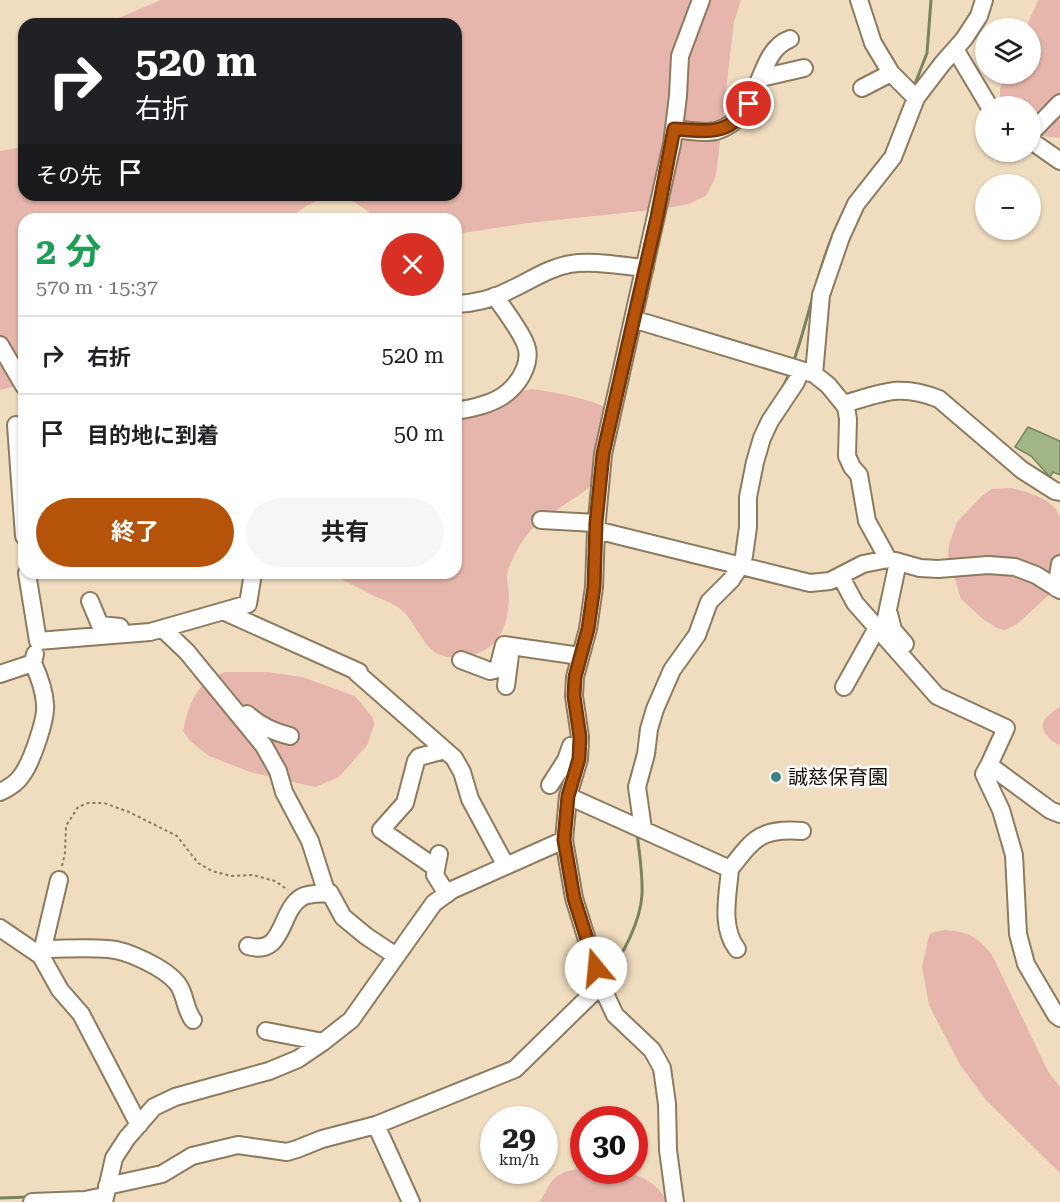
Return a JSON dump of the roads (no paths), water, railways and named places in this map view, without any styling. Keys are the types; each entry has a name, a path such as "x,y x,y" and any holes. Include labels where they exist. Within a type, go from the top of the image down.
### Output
{"street":[{"path":"675,1202 662,1068 652,1050 615,1015 602,985 574,898 564,840 568,796 579,759 580,746 574,696 575,677 588,629 594,587 596,527 603,454 659,207 674,129 680,56 701,0"},
{"path":"858,0 873,43 891,73 916,98"},
{"path":"637,826 637,787 655,709 672,670 698,635 709,602 731,580 741,566 748,527 748,497 762,438 808,372 821,295 841,237 856,204 893,157 916,98 979,16 984,0"},
{"path":"674,129 714,132 730,126 740,118 773,53 783,42 790,39"},
{"path":"955,49 983,96"},
{"path":"761,78 804,68"},
{"path":"862,88 891,73"},
{"path":"1041,123 1060,103"},
{"path":"1041,148 1060,161"},
{"path":"462,304 474,303 509,291 541,273 572,264 645,268"},
{"path":"462,410 480,406 508,392 525,370 528,357 526,344 495,296"},
{"path":"633,319 808,372 828,384 844,404 848,418 847,456 859,475 867,521 893,561 888,614 844,687"},
{"path":"0,345 18,376"},
{"path":"844,404 892,390 909,389 939,399 1022,470 1060,492"},
{"path":"0,433 18,424"},
{"path":"541,520 596,527 810,582 830,581 863,564 893,561 920,568 938,569 988,565 1015,567 1036,575 1058,589 1060,564"},
{"path":"841,577 855,603 937,696 1006,728 984,774 1001,810 1014,855 1018,934 1026,964 1060,1018"},
{"path":"0,792 10,788 23,775 42,730 46,706 41,679 33,663 38,641 28,579"},
{"path":"38,641 150,632 225,612 248,604 252,579"},
{"path":"90,601 100,625 126,627 127,634"},
{"path":"225,612 359,672 357,673 454,758 462,772 470,799 506,866"},
{"path":"888,614 893,630 940,688 949,692"},
{"path":"163,629 187,652 264,746 278,771 284,792 310,841 327,894"},
{"path":"461,660 490,671 498,669 504,645 580,656"},
{"path":"506,686 512,646"},
{"path":"0,674 33,663"},
{"path":"230,705 243,711 260,726 290,736"},
{"path":"550,785 566,760 571,746 580,746"},
{"path":"445,750 419,757 405,803 381,830 438,861 435,875 447,894"},
{"path":"989,765 1050,810 1060,814"},
{"path":"568,796 729,869"},
{"path":"737,949 729,939 726,924 729,869 748,845 764,834 784,830 802,831"},
{"path":"105,1195 114,1158 127,1138 154,1107 175,1097 269,1071 298,1059 351,1020 434,903 447,894 564,840"},
{"path":"58,880 42,952 60,990 81,1014 139,1125"},
{"path":"248,946 262,948 273,942 292,906 301,898 330,893 343,917 396,956"},
{"path":"0,928 42,952 110,948 154,964 175,980 182,989 186,1011 193,1020"},
{"path":"32,1202 85,1200 105,1195 162,1174 192,1156 238,1145 287,1152 322,1139 376,1125 515,1069 602,985"},
{"path":"266,1031 323,1042"},
{"path":"376,1125 411,1202"}],"waterway":[{"path":"913,89 927,53 931,0"},
{"path":"793,363 821,268 843,213"},
{"path":"784,385 790,372"},
{"path":"754,437 761,421"},
{"path":"743,483 747,460"},
{"path":"708,592 718,582"},
{"path":"605,975 624,948 635,926 641,904 642,879 637,832"},
{"path":"0,1198 28,1197"}],"place":[{"name":"誠慈保育園","path":"776,777"}]}
